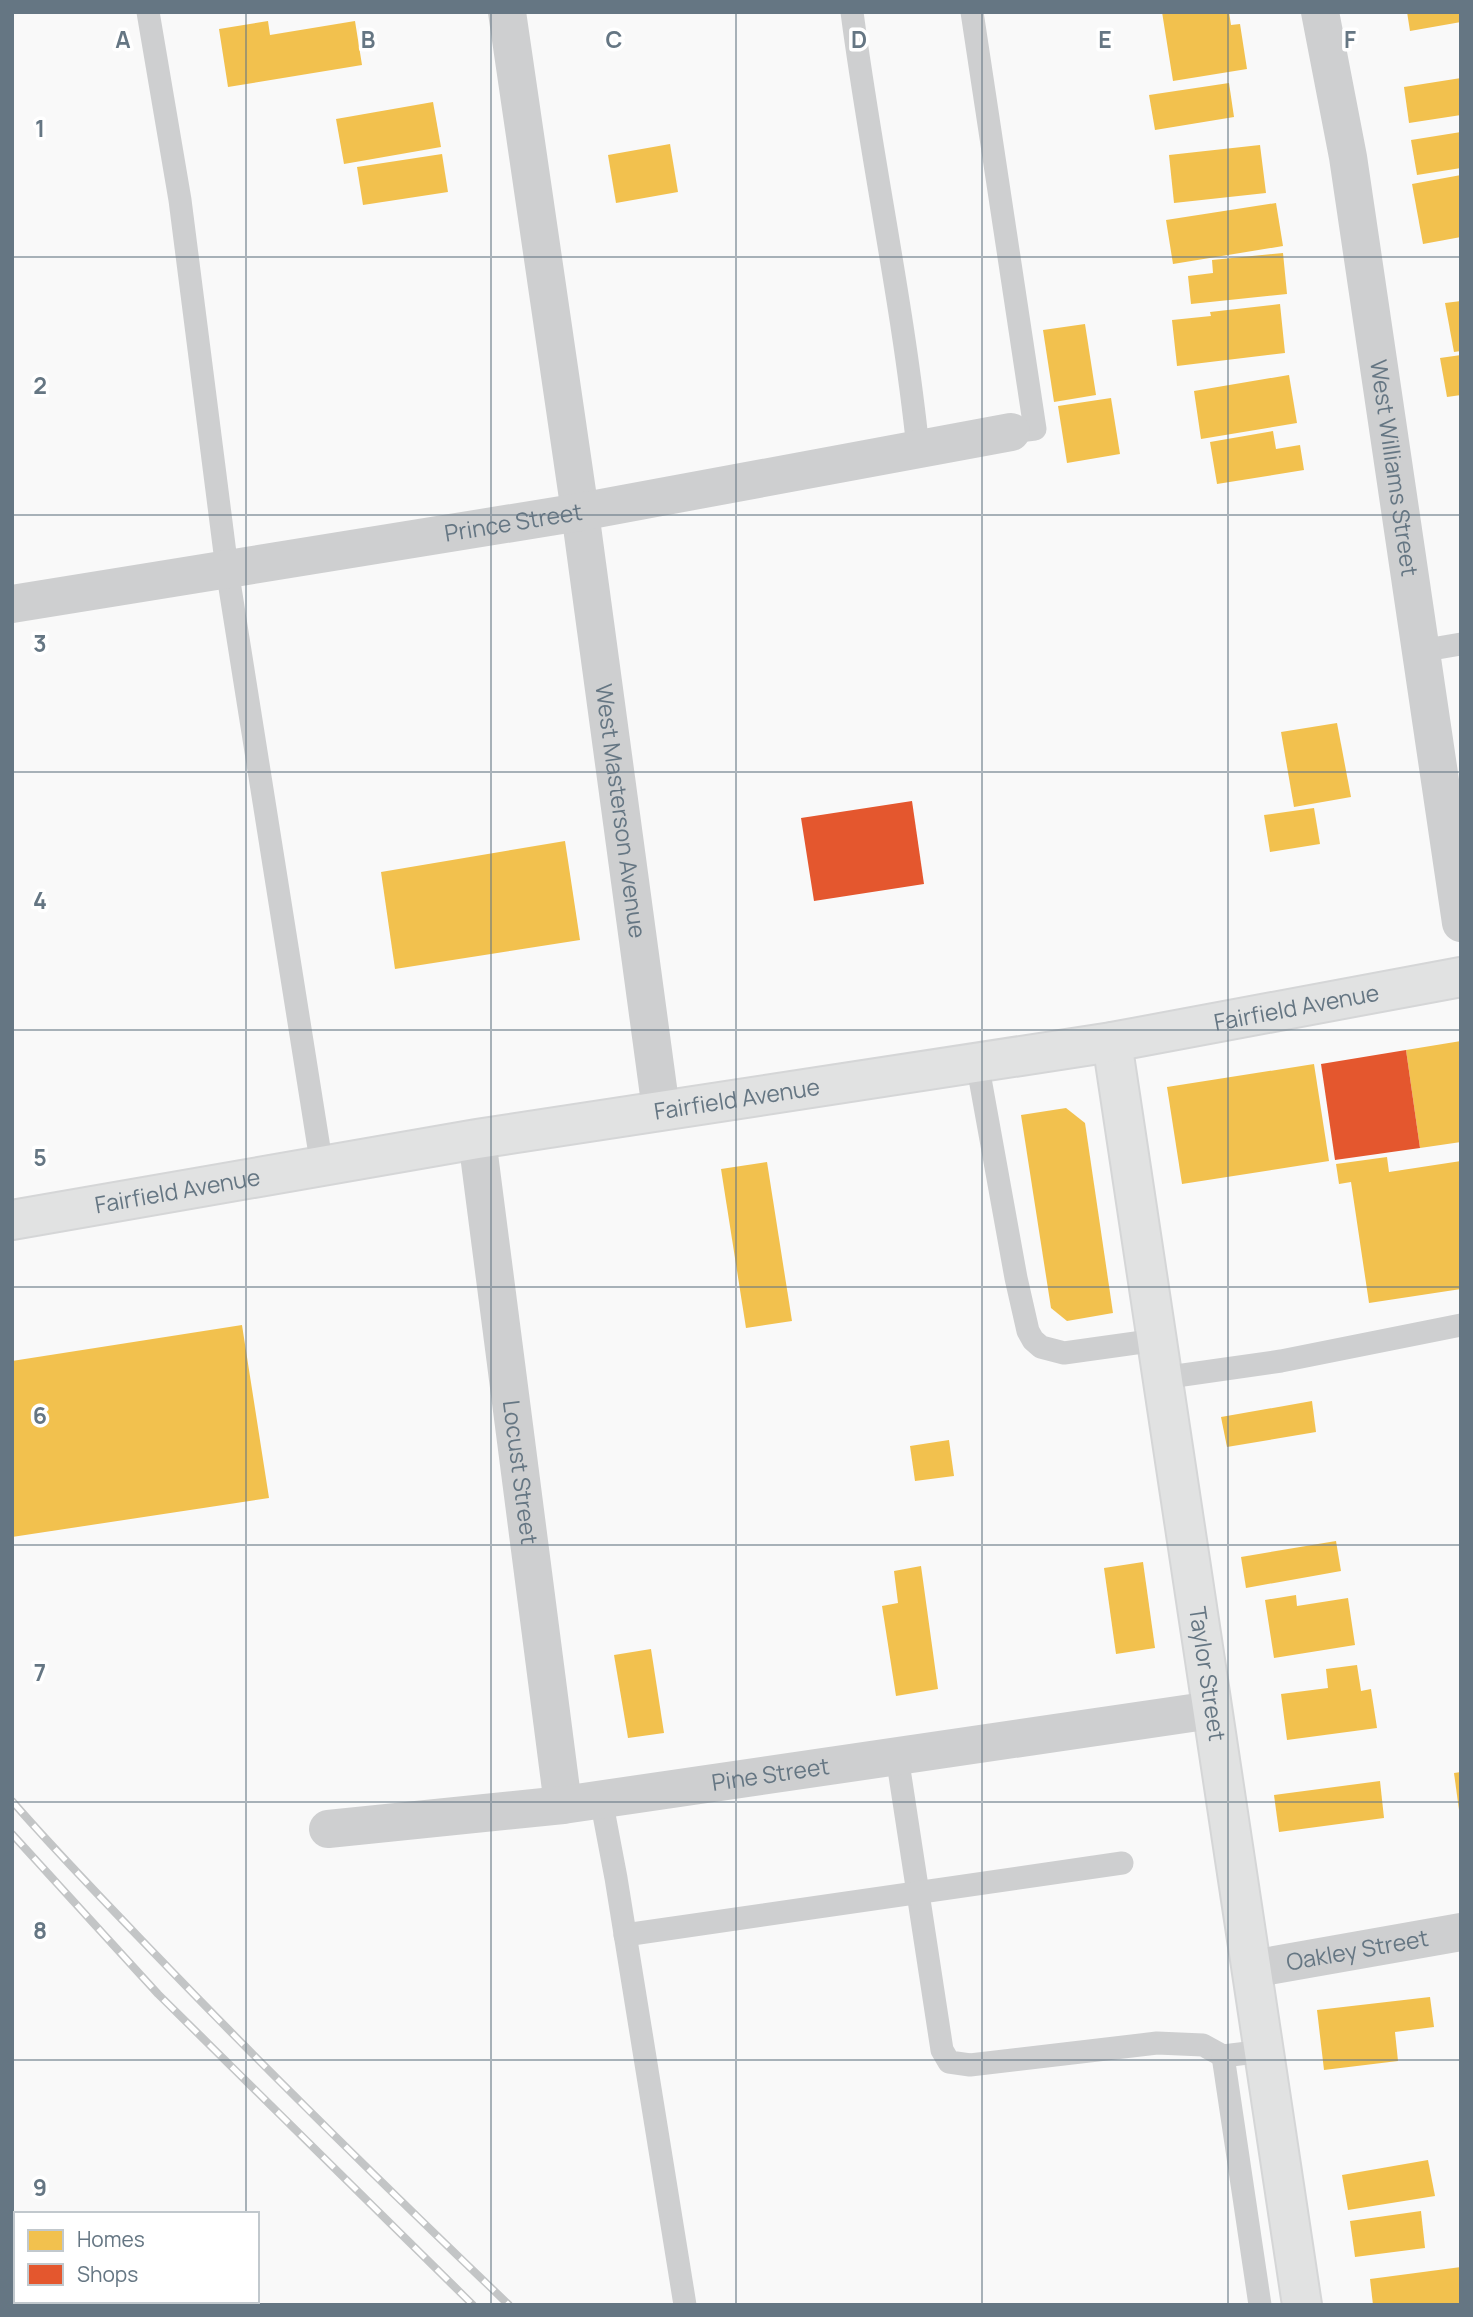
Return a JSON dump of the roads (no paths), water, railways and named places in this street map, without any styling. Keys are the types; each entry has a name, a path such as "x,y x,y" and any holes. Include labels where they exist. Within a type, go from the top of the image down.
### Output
{"main road":[{"name":"Fairfield Avenue","path":"12,1220 477,1139 1112,1042 1461,977"},
{"name":"Taylor Street","path":"1112,1042 1302,2305"}],"street":[{"name":"West Masterson Avenue","path":"507,12 580,512 661,1110"},
{"name":"West Williams Street","path":"1320,12 1348,157 1461,923"},
{"name":"Prince Street","path":"12,604 580,512 1011,432"},
{"name":"Locust Street","path":"477,1139 563,1805"},
{"name":"Pine Street","path":"327,1829 563,1805 1212,1710"},
{"name":"Oakley Street","path":"1252,1969 1461,1932"}],"lane":[{"path":"148,12 180,200 227,569 321,1167"},
{"path":"852,12 911,377 918,449"},
{"path":"972,12 1035,429 1011,432"},
{"path":"1420,651 1461,644"},
{"path":"977,1062 1028,1331 1041,1347 1064,1353 1157,1340"},
{"path":"1162,1378 1281,1360 1461,1325"},
{"path":"897,1756 942,2050 949,2062 970,2065 1157,2043 1203,2045 1223,2056 1264,2051"},
{"path":"601,1799 685,2305"},
{"path":"625,1935 1122,1863"},
{"path":"1223,2056 1260,2305"}],"railway":[{"path":"12,1801 84,1880 244,2045 509,2305"},
{"path":"12,1834 158,1994 473,2305"}]}
